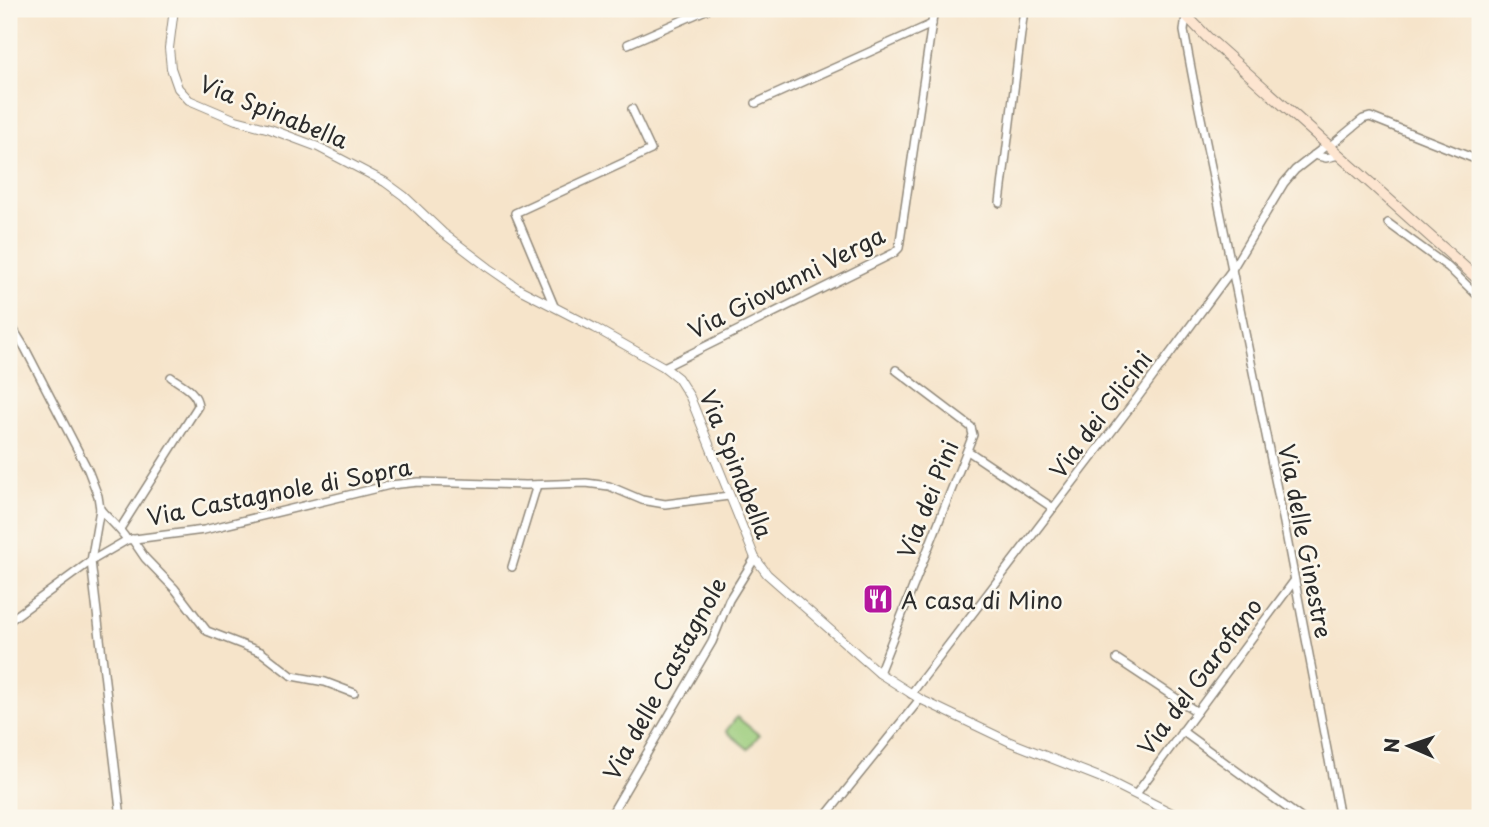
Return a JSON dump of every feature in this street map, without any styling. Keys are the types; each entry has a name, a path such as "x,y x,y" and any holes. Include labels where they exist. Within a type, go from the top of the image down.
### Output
{"main road":[{"path":"1183,12 1453,264 1480,281"}],"street":[{"name":"Via Spinabella","path":"174,9 169,44 171,71 178,88 189,100 236,120 271,129 318,147 385,182 404,195 443,233 521,290 664,367 678,378 685,387 755,558 777,583 879,673 915,696 1002,739 1099,776 1182,818"},
{"path":"628,44 708,9"},
{"name":"Via Giovanni Verga","path":"664,367 894,253 899,248 934,9"},
{"path":"1000,203 1024,9"},
{"name":"Via delle Ginestre","path":"1183,12 1186,43 1340,818"},
{"path":"756,103 932,24"},
{"path":"554,306 515,213 651,150 632,109"},
{"name":"Via dei Glicini","path":"824,818 1231,271 1284,183 1314,155 1363,119 1370,117 1480,161"},
{"path":"1314,155 1326,158 1339,155"},
{"path":"1388,223 1453,264 1480,298"},
{"path":"9,321 88,470 98,496 100,509 91,561 121,818"},
{"name":"Via dei Pini","path":"879,673 973,435 971,426 895,370"},
{"path":"121,529 198,406 198,400 193,393 171,377"},
{"path":"968,451 1054,508"},
{"name":"Via Castagnole di Sopra","path":"129,540 204,530 397,484 599,484 642,500 665,504 729,496"},
{"path":"512,567 537,485"},
{"path":"100,509 175,589 207,631 261,652 292,676 325,682 354,693"},
{"path":"9,621 91,561 129,540"},
{"name":"Via delle Castagnole","path":"609,818 712,642 729,600 755,558"},
{"name":"Via del Garofano","path":"1136,794 1294,581"},
{"path":"1117,659 1197,712"},
{"path":"1182,731 1301,818"}],"green space":[{"path":"737,717 759,735 748,749 726,731"}],"place":[{"name":"A casa di Mino","path":"878,599"}]}
